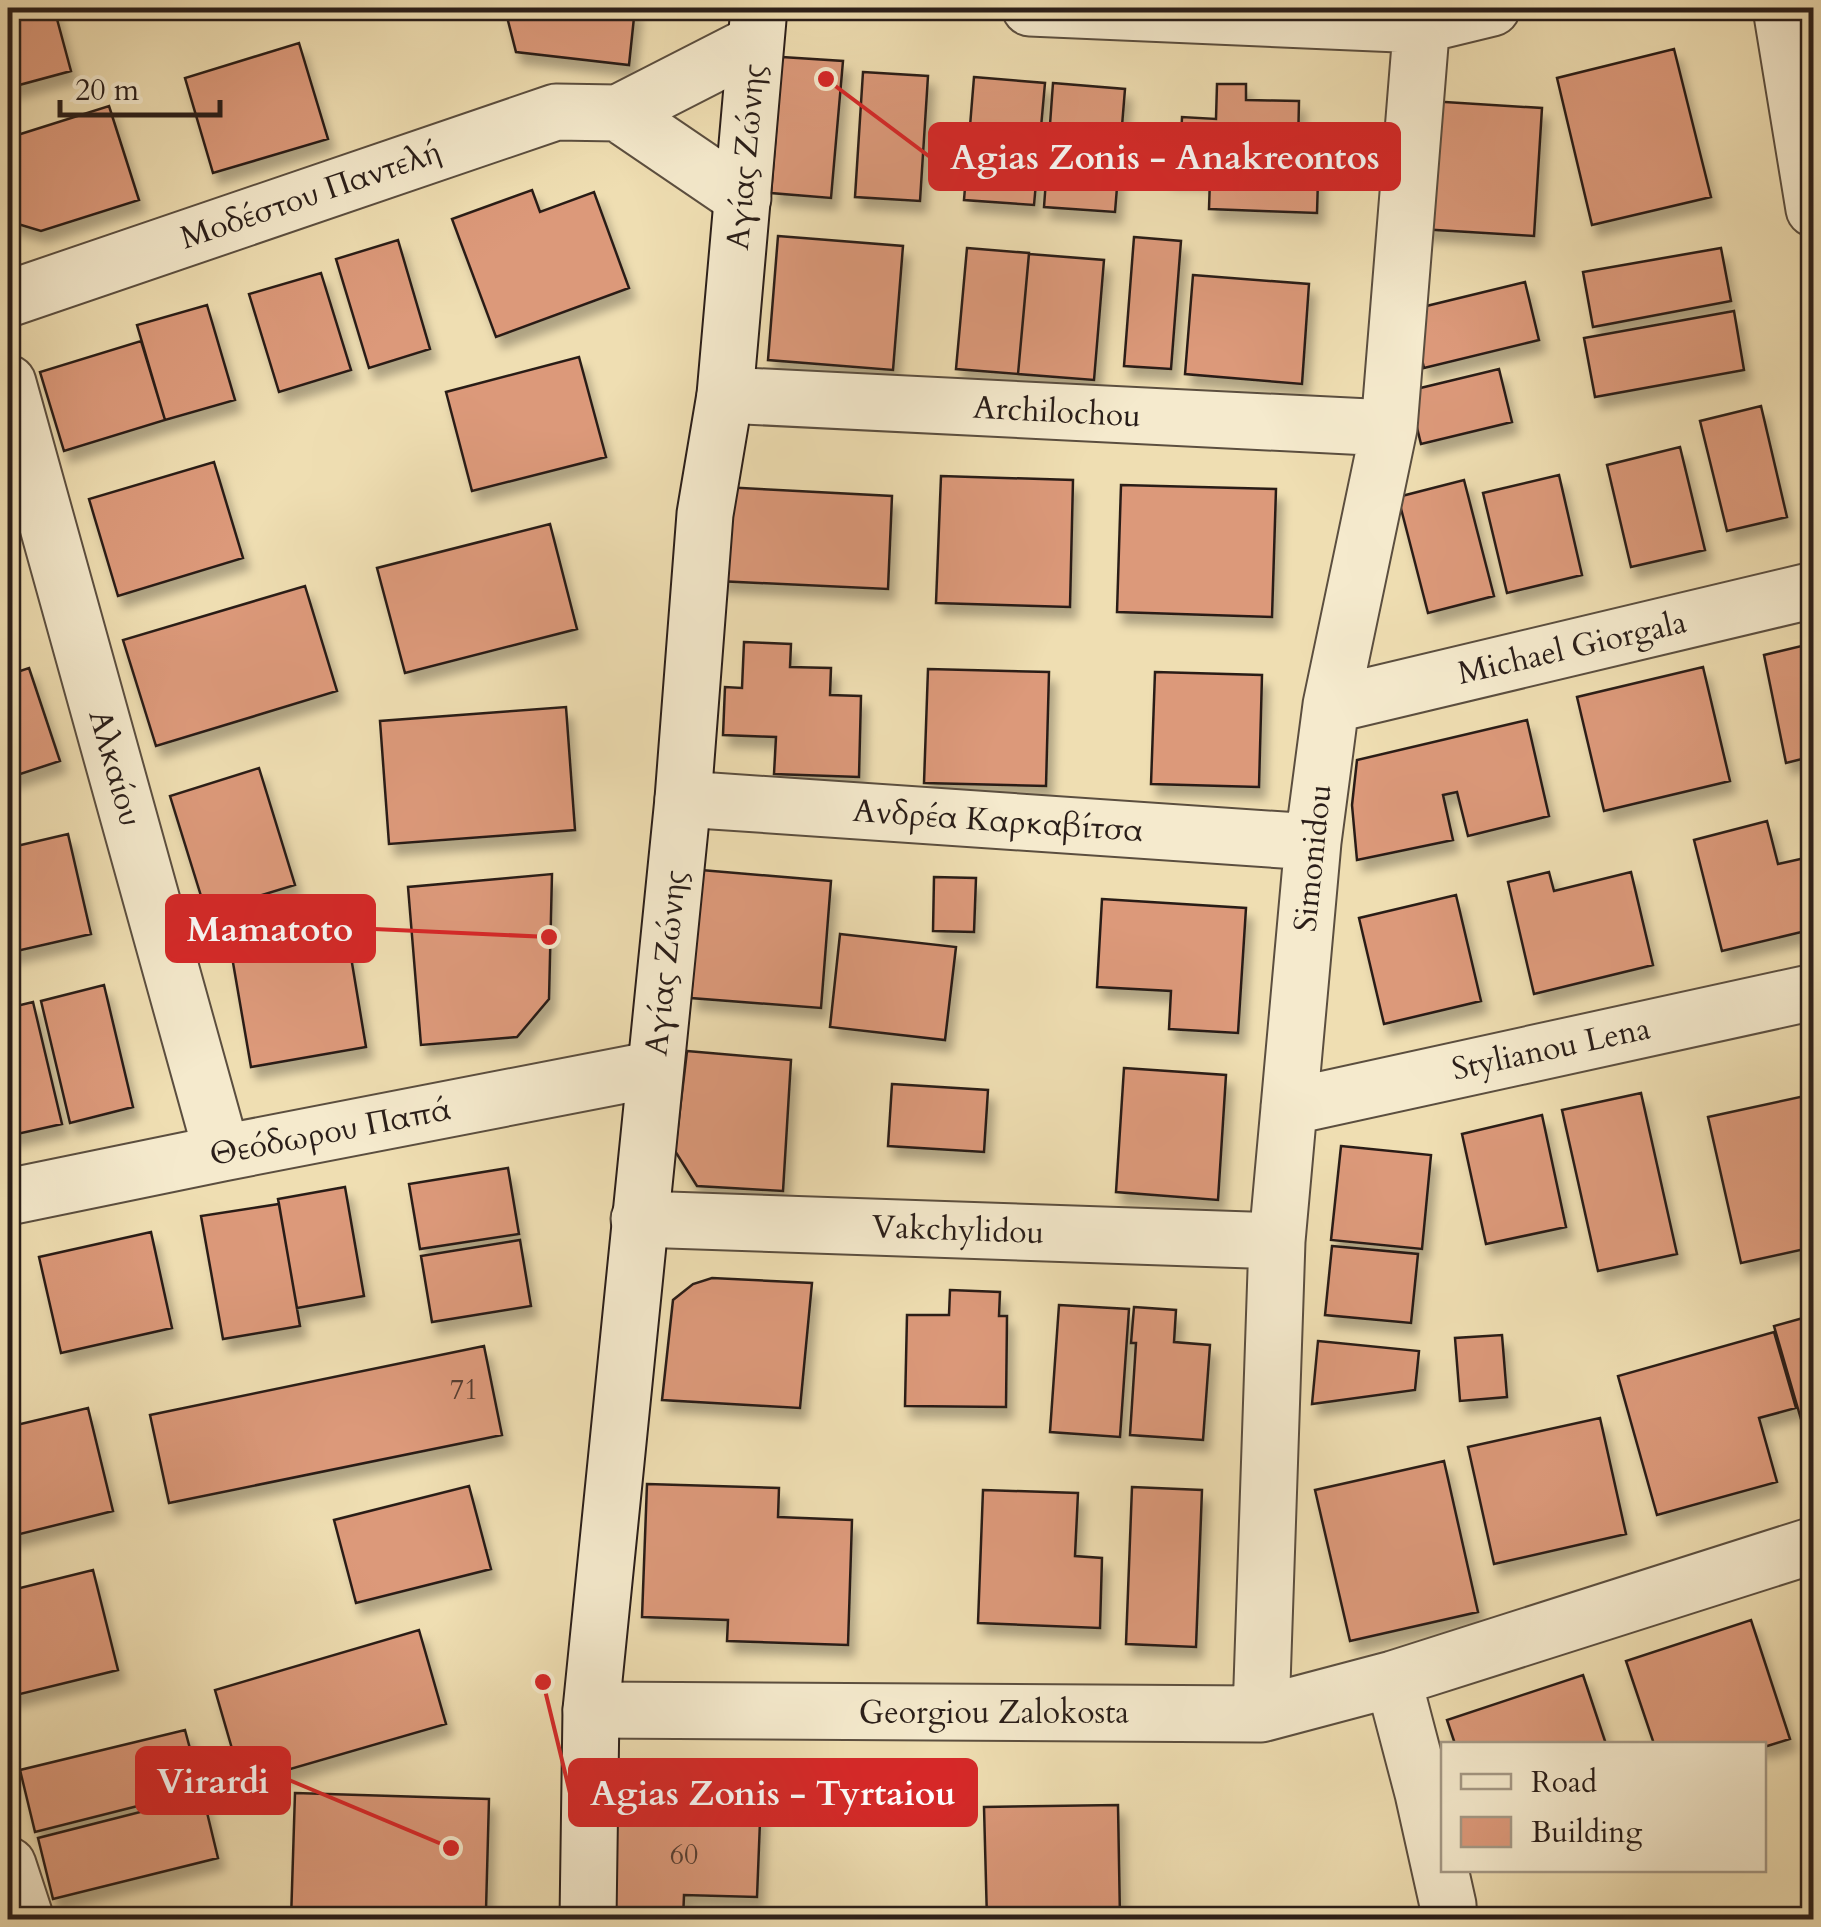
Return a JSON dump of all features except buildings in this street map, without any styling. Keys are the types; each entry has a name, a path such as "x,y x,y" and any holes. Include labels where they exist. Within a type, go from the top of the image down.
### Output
{"street":[{"path":"1030,8 1422,16 1492,8"},
{"path":"1781,8 1814,209"},
{"name":"Simonidou","path":"1261,1714 1277,1241 1313,842 1331,705 1389,428 1422,16"},
{"name":"Μοδέστου Παντελή","path":"8,299 556,112 618,112 757,25"},
{"name":"Αγίας Ζώνης","path":"588,1920 591,1710 683,799 705,514 724,396 757,25"},
{"path":"618,112 743,198"},
{"name":"Αλκαίου","path":"8,382 222,1152"},
{"name":"Archilochou","path":"724,396 1389,428"},
{"name":"Michael Giorgala","path":"1331,705 1814,590"},
{"name":"Ανδρέα Καρκαβίτσα","path":"683,799 1313,842"},
{"name":"Stylianou Lena","path":"1289,1106 1814,992"},
{"name":"Θεόδωρου Παπά","path":"8,1197 655,1069"},
{"name":"Vakchylidou","path":"639,1219 1277,1241"},
{"name":"Georgiou Zalokosta","path":"591,1710 1261,1714 1393,1678 1814,1545"},
{"path":"1393,1678 1423,1793 1449,1920"},
{"path":"8,1866 26,1920"}],"place":[{"name":"Agias Zonis - Anakreontos","path":"826,79"},
{"name":"Mamatoto","path":"549,937"},
{"name":"Agias Zonis - Tyrtaiou","path":"543,1682"},
{"name":"Virardi","path":"451,1848"}]}
